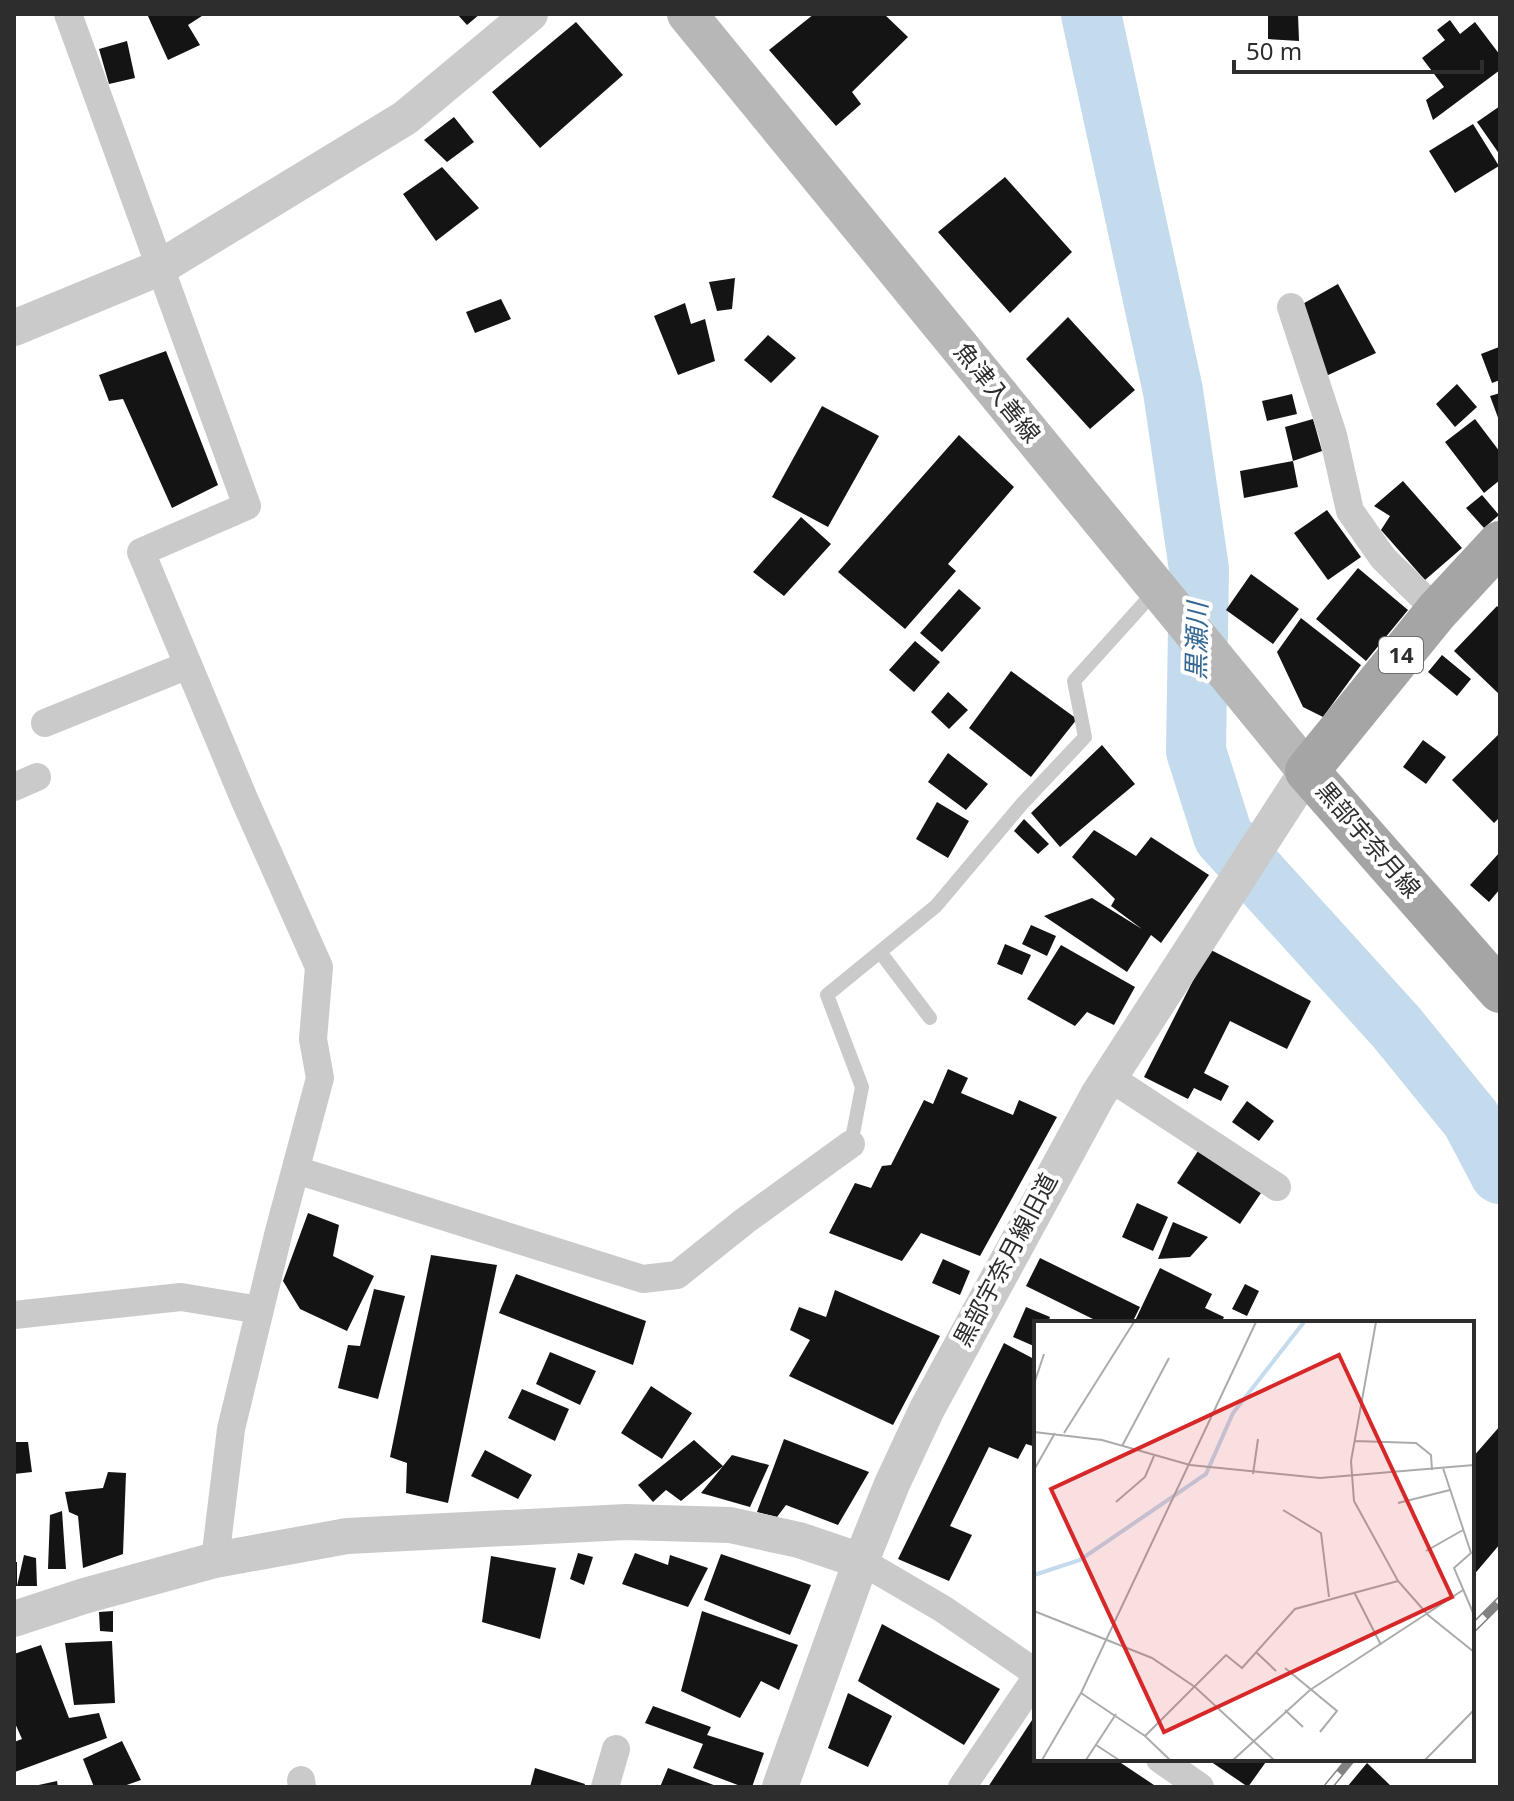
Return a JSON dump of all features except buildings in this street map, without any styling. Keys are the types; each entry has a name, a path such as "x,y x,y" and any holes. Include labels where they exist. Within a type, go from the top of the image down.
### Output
{"main road":[{"name":"魚津入善線","path":"687,14 1307,771"},
{"name":"黒部宇奈月線","path":"1500,543 1437,611 1307,771 1500,991"}],"street":[{"path":"68,14 247,506 141,552 319,967 313,1039 320,1078 231,1429 215,1560"},
{"path":"14,328 159,268 405,118 530,14"},
{"path":"1291,307 1333,435 1350,511 1383,558 1437,611"},
{"path":"45,723 188,665"},
{"name":"黒部宇奈月線旧道","path":"780,1787 861,1561 927,1409 1063,1155 1109,1077 1307,771"},
{"path":"1109,1077 1277,1187"},
{"path":"296,1170 643,1279 677,1275 746,1220 851,1144"},
{"path":"14,1315 181,1297 260,1310"},
{"path":"14,1619 215,1560 347,1536 626,1522 730,1525 799,1540 861,1561 943,1609 1034,1674"},
{"path":"962,1787 1034,1678"},
{"path":"605,1787 616,1749"},
{"path":"1163,1761 1200,1787"}],"lane":[{"path":"851,1144 862,1087 827,995 936,906 1021,805 1085,737 1074,681 1164,598"},
{"path":"880,952 930,1018"}],"waterway":[{"name":"黒瀬川","path":"1091,14 1173,391 1199,569 1196,751 1223,836 1397,1028 1471,1119 1500,1174"}],"railway":[{"path":"1474,1627 1500,1601"},
{"path":"1328,1787 1349,1761"}]}
